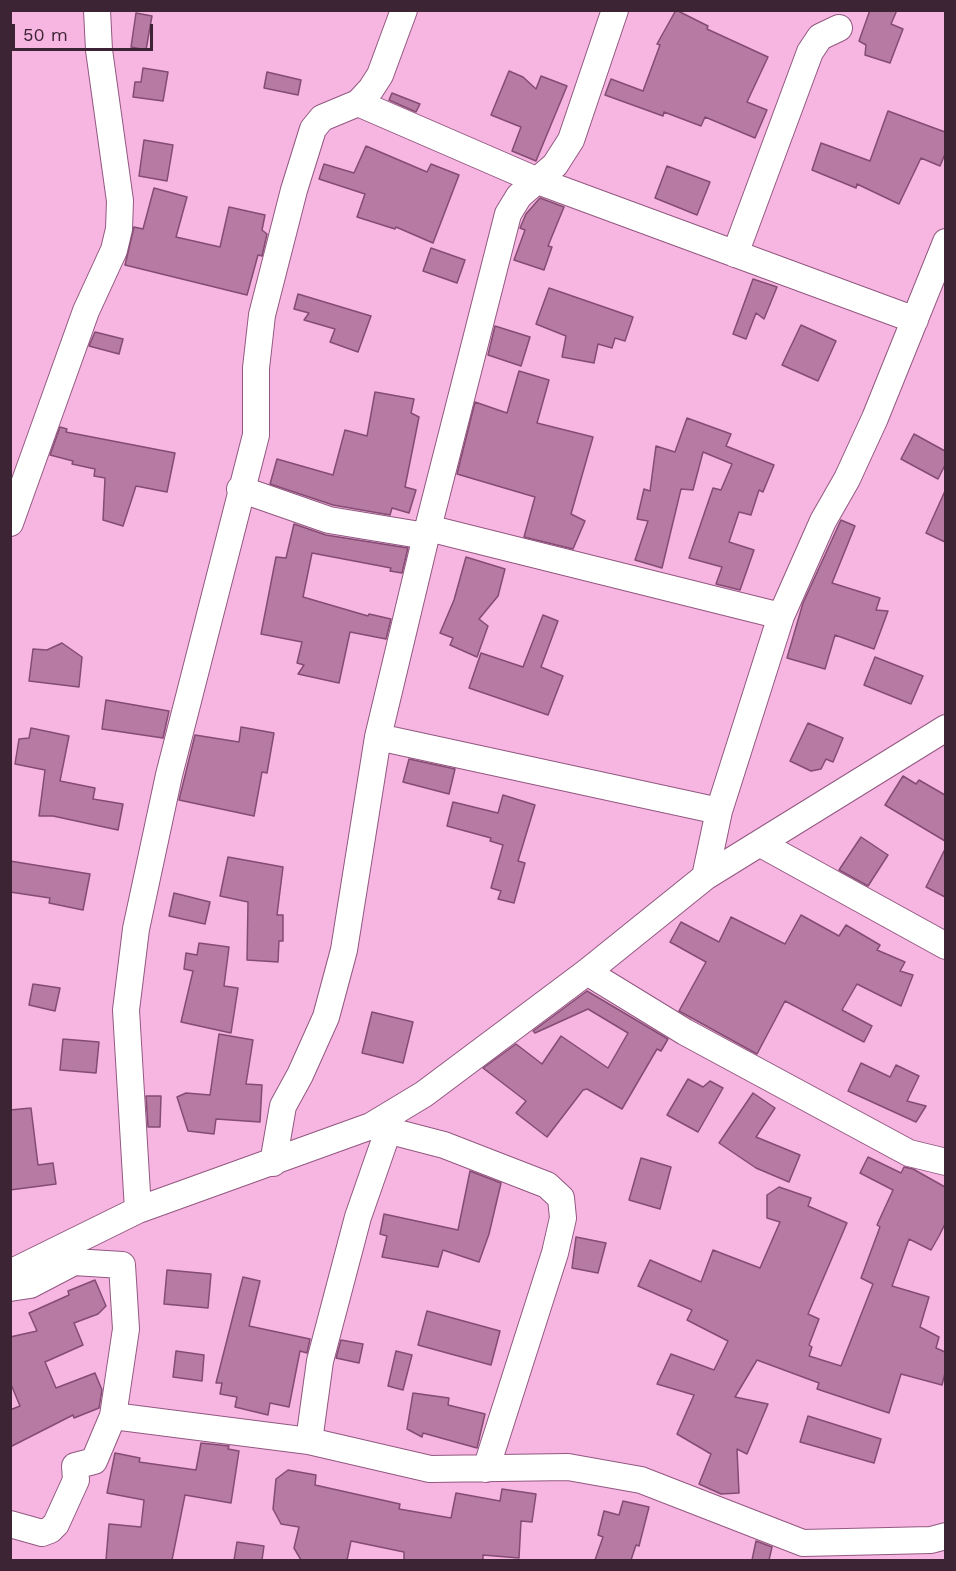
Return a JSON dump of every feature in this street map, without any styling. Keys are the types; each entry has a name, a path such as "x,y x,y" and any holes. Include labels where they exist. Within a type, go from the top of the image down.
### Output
{"street":[{"path":"10,523 86,311 114,250 119,230 120,201 99,50 97,10"},
{"path":"138,1210 126,1010 136,928 169,775 240,489 256,435 256,368 262,315 294,190 316,123 322,118 358,103 380,75 404,10"},
{"path":"273,1163 283,1106 326,1017 344,950 378,737 427,532 508,214 519,196 555,165 571,140 615,10"},
{"path":"735,254 810,52 829,25"},
{"path":"358,103 538,181 915,320"},
{"path":"705,877 719,811 782,616 823,521 847,479 875,418 945,242"},
{"path":"240,489 329,520 427,532 782,616"},
{"path":"10,1273 138,1210 380,1128 586,972 705,877 945,728"},
{"path":"378,737 719,811"},
{"path":"761,844 945,946"},
{"path":"586,972 685,1032 909,1153 945,1162"},
{"path":"309,1441 320,1361 380,1128"},
{"path":"380,1128 444,1145 547,1185 561,1198 563,1218 555,1253 486,1468"},
{"path":"10,1288 30,1285 74,1262 122,1265 126,1329 113,1416 94,1461 75,1466 76,1479 56,1524 42,1533 10,1524"},
{"path":"113,1416 309,1441 430,1469 568,1467 641,1480 803,1543 935,1546"}],"building":[{"path":"676,10 708,26 707,29 768,57 747,102 767,110 755,138 705,117 701,126 664,112 663,116 605,95 611,79 643,91 660,45 657,44"},
{"path":"870,10 897,10 891,24 903,29 890,63 865,55 866,45 859,41"},
{"path":"136,13 152,16 146,50 131,47"},
{"path":"143,68 168,72 163,101 133,97 135,82 141,82"},
{"path":"509,71 523,77 536,89 541,76 567,86 536,161 512,151 521,127 491,115"},
{"path":"267,72 301,80 298,95 264,88"},
{"path":"392,93 420,104 416,112 389,100"},
{"path":"888,111 945,132 945,154 940,166 921,158 899,204 857,184 856,188 812,170 821,143 870,161"},
{"path":"144,140 173,145 167,181 139,176"},
{"path":"366,146 427,172 431,164 459,175 433,243 396,227 395,229 357,217 365,194 319,179 324,164 354,173"},
{"path":"667,166 710,182 697,215 655,198"},
{"path":"154,188 187,197 176,237 220,247 229,207 265,215 262,230 267,234 262,256 258,255 247,295 125,265 134,227 143,229"},
{"path":"540,198 564,207 548,246 552,247 544,270 514,260 525,230 520,228 526,214"},
{"path":"431,248 465,260 457,283 423,271"},
{"path":"753,279 777,287 764,319 756,313 746,339 733,334"},
{"path":"549,288 633,317 625,341 615,338 612,348 598,344 594,363 562,357 566,336 536,324"},
{"path":"298,294 371,316 358,352 330,342 335,329 304,320 309,313 294,309"},
{"path":"801,325 836,341 818,381 782,365"},
{"path":"495,326 530,337 521,366 488,355"},
{"path":"95,332 123,339 119,354 89,346"},
{"path":"519,371 549,380 537,423 593,437 571,514 585,521 573,549 524,537 535,497 457,474 475,402 507,413"},
{"path":"375,392 414,399 411,413 419,417 405,487 416,490 409,513 392,508 390,515 333,505 270,484 277,459 333,475 345,430 367,436"},
{"path":"687,418 731,434 726,446 774,465 763,492 759,490 751,515 739,512 729,542 754,550 740,590 716,584 722,567 689,558 713,488 721,490 732,464 703,452 693,490 681,489 662,568 635,560 648,521 637,519 644,489 650,491 656,446 675,452"},
{"path":"60,427 67,429 66,432 175,453 167,492 136,486 123,526 103,520 105,478 94,476 95,469 72,464 73,461 50,455"},
{"path":"914,434 945,451 945,465 938,479 901,459"},
{"path":"945,491 945,542 926,533"},
{"path":"841,520 855,526 832,583 880,598 876,610 888,611 874,649 835,635 825,669 787,658 803,603"},
{"path":"294,524 326,535 408,548 402,573 390,571 391,568 312,553 303,597 368,616 369,614 391,619 386,639 350,632 339,683 298,674 304,665 297,663 302,642 261,634 276,557 286,558"},
{"path":"466,557 505,569 498,596 479,619 488,626 477,657 450,645 453,638 440,633 454,600"},
{"path":"543,615 558,621 541,667 563,676 548,715 469,688 481,653 523,667"},
{"path":"62,643 82,657 79,687 29,681 33,649 47,650"},
{"path":"875,657 923,676 911,704 864,685"},
{"path":"106,700 169,711 163,738 102,729"},
{"path":"808,723 843,738 833,762 826,759 821,769 811,771 790,761"},
{"path":"241,727 274,733 267,773 262,772 254,816 179,800 195,735 239,742"},
{"path":"31,728 69,736 60,781 95,788 93,799 123,804 118,830 53,816 39,816 45,770 15,764 19,739 29,738"},
{"path":"409,759 455,769 449,794 403,782"},
{"path":"903,776 916,784 919,780 945,795 945,841 885,805"},
{"path":"503,795 535,805 518,861 525,863 514,903 498,899 501,891 491,888 503,845 490,841 491,838 447,826 453,802 498,813"},
{"path":"861,837 888,855 868,886 839,870"},
{"path":"945,849 945,897 926,887"},
{"path":"228,857 283,867 277,915 283,915 283,941 279,941 278,962 247,960 248,902 220,896"},
{"path":"10,861 90,874 83,910 49,903 50,898 10,892"},
{"path":"174,893 210,902 205,924 169,916"},
{"path":"801,915 839,936 846,925 880,945 877,950 905,962 900,971 913,975 901,1006 857,984 842,1010 872,1026 864,1042 785,1001 757,1054 679,1011 706,962 670,942 681,922 719,942 731,917 785,944"},
{"path":"199,943 229,947 224,986 238,988 231,1033 181,1022 193,971 184,969 186,953 197,955"},
{"path":"33,984 60,988 55,1011 29,1005"},
{"path":"587,991 668,1039 661,1051 657,1049 622,1109 587,1089 583,1090 547,1137 516,1113 526,1101 483,1068 516,1044 542,1064 561,1036 608,1068 628,1033 588,1009 535,1033 533,1031"},
{"path":"372,1012 413,1022 403,1063 362,1053"},
{"path":"219,1034 253,1040 246,1084 262,1085 260,1122 216,1119 214,1134 188,1131 177,1097 186,1093 210,1095"},
{"path":"63,1039 99,1042 96,1073 60,1070"},
{"path":"861,1063 890,1077 896,1065 919,1076 907,1101 926,1106 916,1122 848,1091"},
{"path":"688,1079 703,1087 710,1081 723,1088 698,1132 667,1115"},
{"path":"753,1093 775,1108 756,1137 800,1155 789,1182 756,1168 719,1143"},
{"path":"146,1096 161,1096 160,1127 148,1127"},
{"path":"31,1108 38,1165 53,1163 56,1184 10,1190 10,1110"},
{"path":"868,1157 901,1173 904,1167 913,1169 945,1187 945,1224 939,1236 931,1250 909,1239 892,1286 929,1297 920,1327 939,1337 936,1348 945,1352 945,1373 942,1385 901,1374 889,1413 817,1389 819,1383 757,1360 735,1397 768,1404 747,1454 737,1449 739,1493 721,1494 699,1484 711,1454 677,1434 694,1395 657,1384 671,1354 714,1370 728,1341 687,1320 692,1310 638,1286 650,1260 701,1282 713,1250 760,1268 780,1222 767,1218 767,1195 779,1187 811,1198 808,1206 847,1223 808,1314 819,1319 809,1345 812,1347 809,1356 841,1366 873,1284 861,1278 880,1227 877,1225 893,1190 860,1173"},
{"path":"641,1158 671,1167 660,1209 629,1200"},
{"path":"470,1171 501,1183 489,1234 479,1262 443,1250 438,1267 382,1257 387,1236 380,1234 384,1214 458,1230"},
{"path":"576,1237 606,1243 598,1273 572,1268"},
{"path":"167,1270 211,1274 208,1308 164,1304"},
{"path":"243,1277 260,1281 249,1326 310,1339 307,1353 300,1351 289,1407 270,1403 268,1415 235,1407 237,1397 220,1394 222,1383 216,1383"},
{"path":"95,1280 106,1306 98,1314 74,1323 83,1345 45,1362 56,1388 95,1373 102,1390 99,1408 74,1418 73,1415 10,1447 10,1410 20,1406 10,1382 10,1337 37,1331 29,1313 69,1295 68,1291"},
{"path":"427,1311 500,1331 491,1365 418,1345"},
{"path":"341,1340 363,1344 359,1363 336,1358"},
{"path":"176,1351 204,1355 202,1381 173,1377"},
{"path":"396,1351 412,1355 403,1390 388,1386"},
{"path":"413,1393 449,1398 448,1405 485,1414 477,1448 423,1433 422,1437 407,1429"},
{"path":"808,1416 881,1439 874,1463 800,1442"},
{"path":"201,1443 229,1446 228,1449 239,1451 231,1503 185,1495 172,1560 106,1560 109,1524 141,1527 144,1500 107,1493 115,1453 140,1458 139,1462 196,1470"},
{"path":"288,1470 316,1475 315,1485 400,1504 399,1509 451,1518 456,1493 500,1501 502,1489 536,1494 532,1522 521,1521 519,1558 483,1555 483,1560 404,1560 404,1552 351,1541 347,1560 301,1560 294,1548 299,1527 281,1524 273,1509 276,1479"},
{"path":"623,1501 649,1507 639,1546 636,1545 631,1560 595,1560 603,1537 598,1535 604,1511 619,1515"},
{"path":"756,1541 772,1547 769,1560 752,1560"},
{"path":"237,1542 264,1546 262,1560 234,1560"}]}
